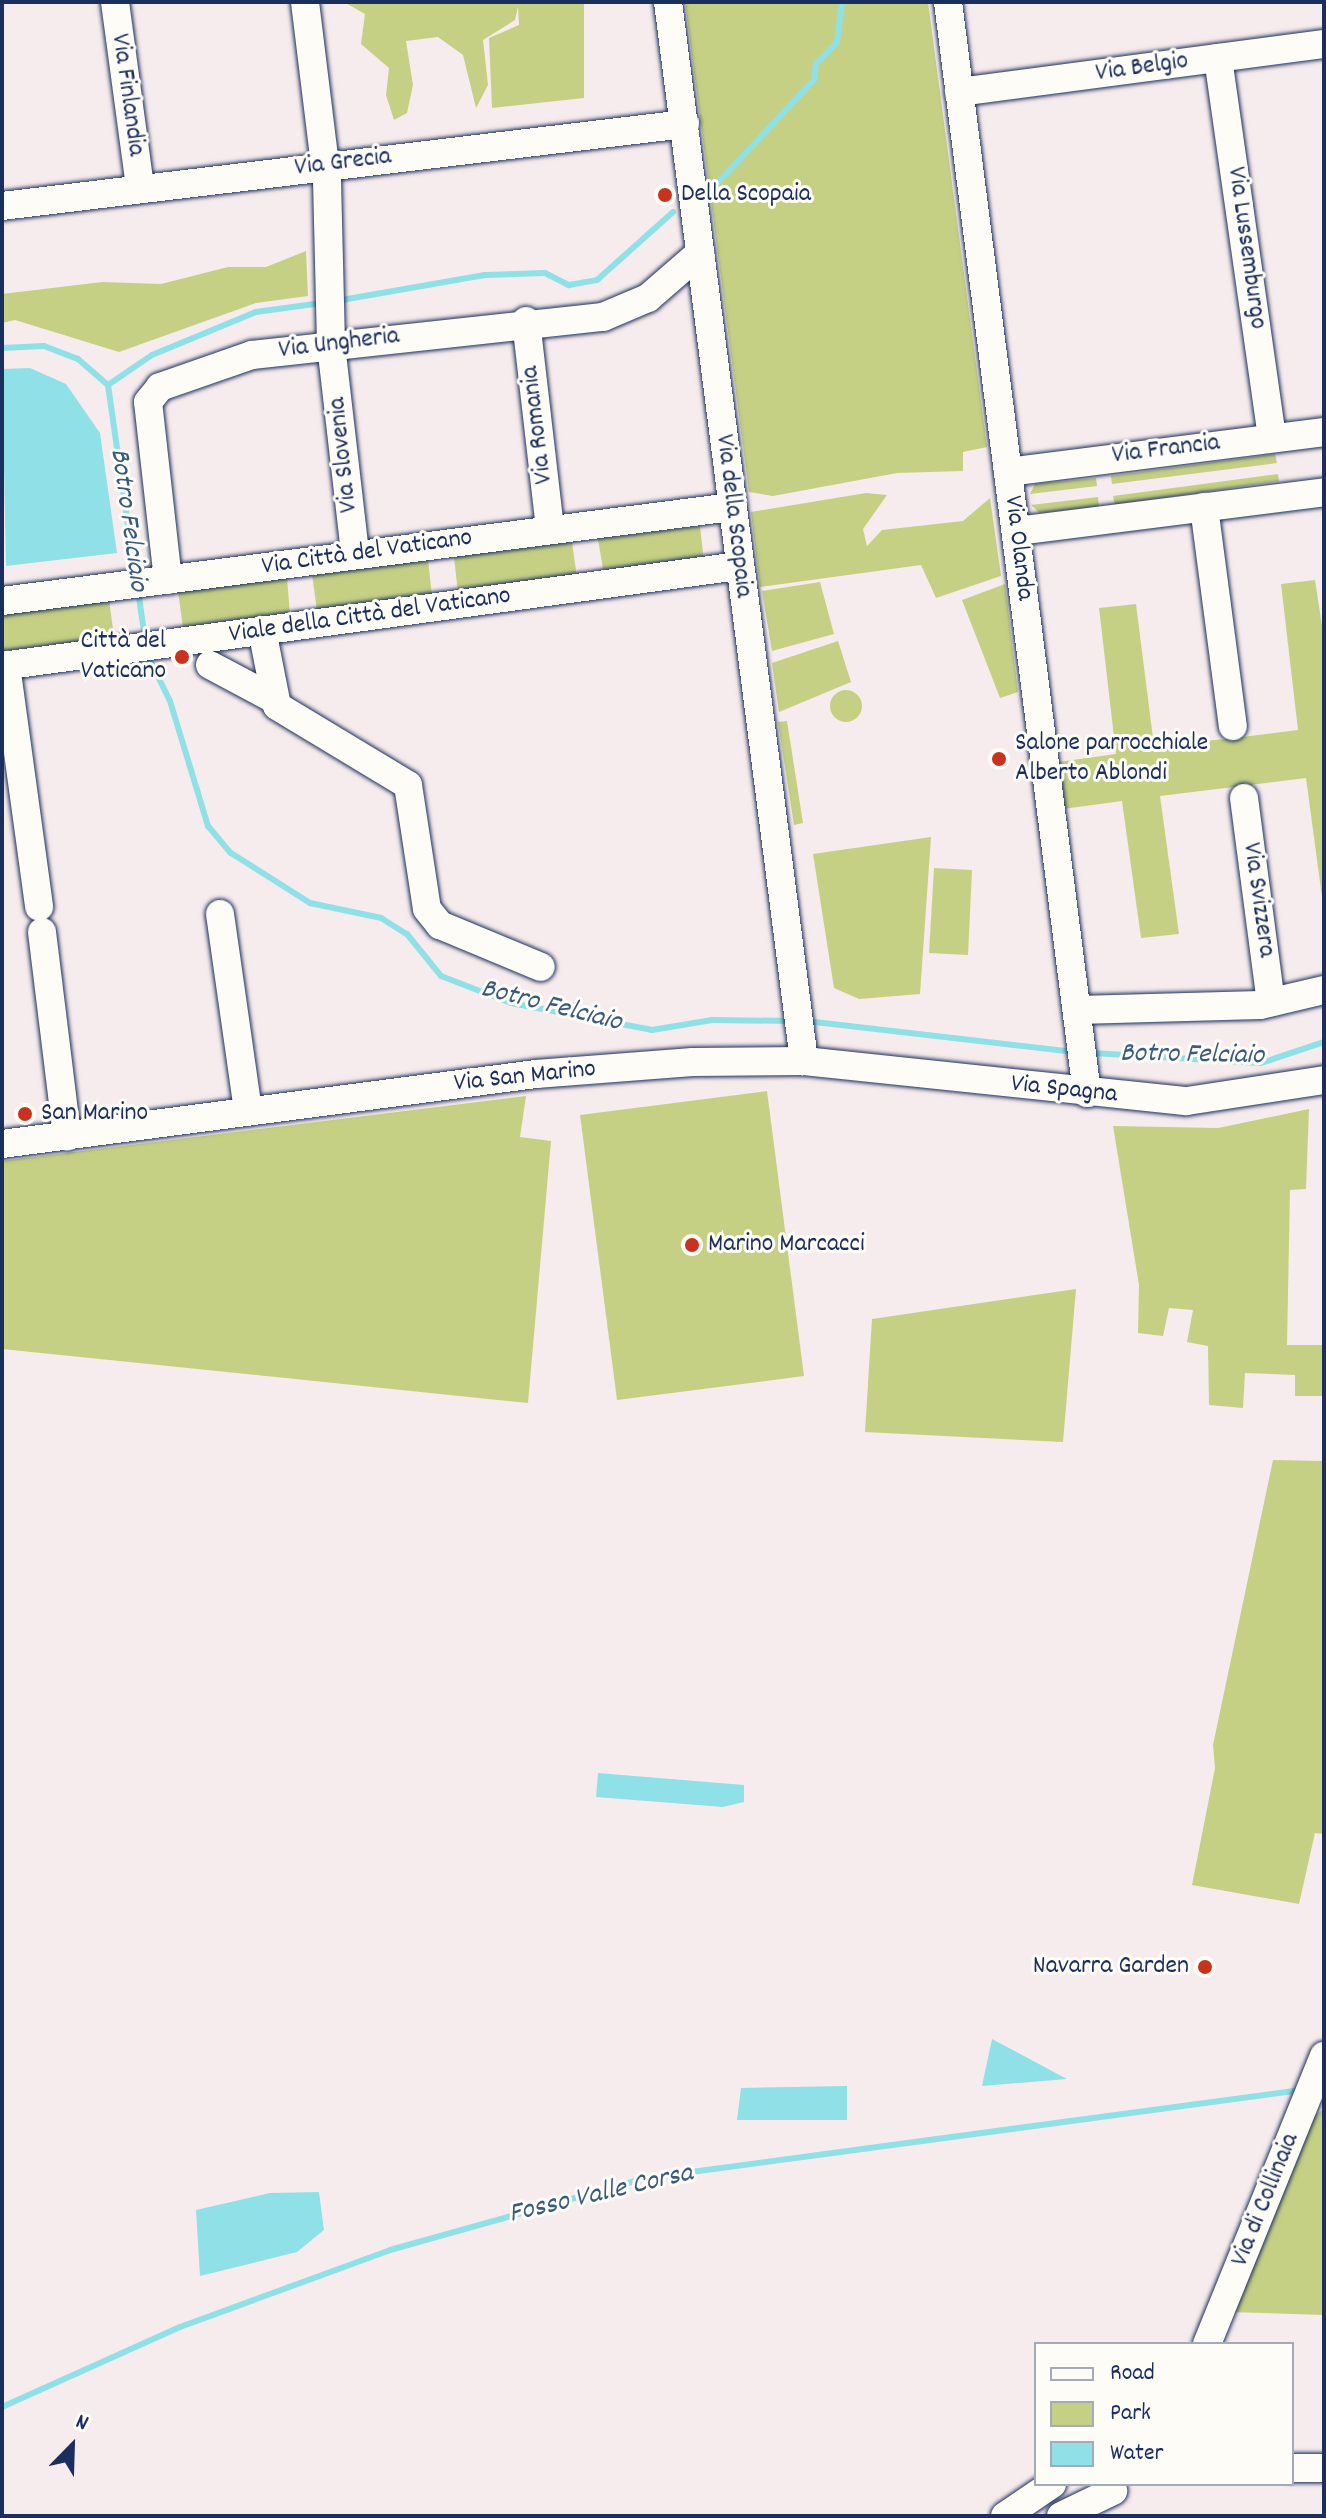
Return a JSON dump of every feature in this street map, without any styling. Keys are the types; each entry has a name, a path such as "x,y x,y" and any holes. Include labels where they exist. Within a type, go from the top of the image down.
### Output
{"street":[{"name":"Via Finlandia","path":"115,2 140,187"},
{"name":"Via Slovenia","path":"305,2 325,165 331,338 355,554"},
{"name":"Via della Scopaia","path":"668,2 804,1061"},
{"name":"Via Olanda","path":"948,2 1087,1093"},
{"name":"Via Belgio","path":"959,92 1324,44"},
{"name":"Via Lussemburgo","path":"1218,58 1272,437"},
{"name":"Via Grecia","path":"2,206 140,187 685,124"},
{"name":"Via Ungheria","path":"147,582 152,393 252,355 331,338 626,310 700,253"},
{"name":"Via Romania","path":"526,321 550,528"},
{"name":"Via Francia","path":"1008,472 1324,432"},
{"path":"1017,531 1324,492"},
{"name":"Via Città del Vaticano","path":"2,601 550,528 732,507"},
{"path":"1204,507 1233,726"},
{"name":"Viale della Città del Vaticano","path":"4,665 739,566"},
{"path":"262,630 272,698"},
{"path":"4,665 67,1136"},
{"path":"210,665 272,698 408,785 422,894 440,925 541,967"},
{"name":"Via Svizzera","path":"1244,798 1271,1002"},
{"path":"220,914 248,1110"},
{"path":"1079,1014 1271,1002 1324,990"},
{"name":"Via San Marino","path":"2,1144 560,1072 804,1061"},
{"name":"Via Spagna","path":"804,1061 1087,1093 1215,1100 1324,1080"},
{"name":"Via di Collinaia","path":"1208,2342 1324,2056"},
{"path":"1294,2468 1324,2468"},
{"path":"1005,2516 1049,2486"},
{"path":"1061,2516 1112,2497"}],"green space":[{"path":"344,2 584,2 584,98 492,108 489,38 519,25 518,7 515,20 483,40 488,85 476,108 463,55 438,37 406,41 413,85 407,113 394,120 386,95 389,68 361,44 365,14"},
{"path":"685,2 928,2 987,447 963,452 963,471 897,473 773,496 749,492"},
{"path":"306,251 308,296 256,303 119,352 15,320 2,323 2,294 102,282 161,284 228,267 266,267"},
{"path":"1275,454 1277,463 1112,484 1111,476"},
{"path":"1278,474 1279,481 1115,505 1113,496"},
{"path":"1096,478 1097,486 1030,494 1035,484"},
{"path":"866,493 887,495 863,529 867,546 882,530 963,521 990,498 1001,576 936,598 921,565 760,587 751,512"},
{"path":"1098,497 1099,507 1040,513 1031,505"},
{"path":"700,526 704,562 604,575 598,539"},
{"path":"572,542 577,578 458,593 454,557"},
{"path":"428,560 432,596 317,611 312,574"},
{"path":"287,577 290,615 183,628 178,591"},
{"path":"1315,580 1324,639 1324,912 1306,778 1160,796 1179,934 1141,938 1122,801 1063,809 1058,762 1116,754 1099,608 1136,604 1154,746 1298,730 1281,584"},
{"path":"820,582 834,634 772,651 762,591"},
{"path":"1005,584 1018,692 1000,698 962,600"},
{"path":"109,599 114,637 4,651 2,613"},
{"path":"838,641 851,682 779,712 772,663"},
{"path":"846,690 857,695 862,706 857,717 846,722 835,717 830,706 835,695"},
{"path":"787,721 803,823 794,825 778,722"},
{"path":"931,837 920,994 859,999 834,988 813,854"},
{"path":"934,868 972,870 968,955 929,953"},
{"name":"Marino Marcacci","path":"767,1091 804,1376 617,1400 580,1115"},
{"path":"526,1096 520,1137 551,1141 528,1403 2,1349 2,1161"},
{"path":"1309,1109 1306,1189 1290,1190 1287,1345 1324,1345 1324,1396 1295,1396 1295,1375 1245,1373 1243,1408 1209,1405 1208,1346 1187,1342 1193,1310 1169,1308 1163,1336 1138,1333 1139,1285 1113,1126 1218,1128"},
{"path":"1076,1289 1063,1442 865,1432 872,1319"},
{"path":"1273,1460 1324,1461 1324,1834 1315,1833 1299,1904 1192,1885 1215,1768 1213,1745"},
{"path":"1324,2109 1324,2315 1229,2312 1304,2122"}],"water":[{"path":"30,368 66,384 100,433 117,553 6,566 2,369"},
{"path":"598,1773 744,1785 744,1802 723,1807 596,1797"},
{"path":"992,2039 1067,2079 982,2086"},
{"path":"847,2086 847,2120 737,2120 741,2088"},
{"path":"319,2192 324,2230 297,2252 200,2276 196,2210 270,2193"}],"waterway":[{"path":"710,191 814,80 816,64 837,42 842,2"},
{"path":"336,301 485,275 545,273 569,285 597,280 673,212"},
{"path":"108,385 152,355 256,312 321,303"},
{"name":"Botro Felciaio","path":"2,348 44,346 78,359 108,385 135,575"},
{"name":"Botro Felciaio","path":"138,590 145,639"},
{"name":"Botro Felciaio","path":"147,654 170,701 208,826 231,853 310,903 381,918 407,934 441,976 511,1003 652,1030 712,1020 790,1021"},
{"name":"Botro Felciaio","path":"806,1021 1072,1052"},
{"name":"Botro Felciaio","path":"1092,1053 1261,1063 1324,1042"},
{"name":"Fosso Valle Corsa","path":"2,2407 180,2327 390,2250 647,2178 1301,2090"}],"place":[{"name":"Della Scopaia","path":"665,195"},
{"name":"Città del Vaticano","path":"182,657"},
{"name":"Salone parrocchiale Alberto Ablondi","path":"999,759"},
{"name":"San Marino","path":"25,1114"},
{"name":"Marino Marcacci","path":"692,1245"},
{"name":"Navarra Garden","path":"1205,1967"}]}
